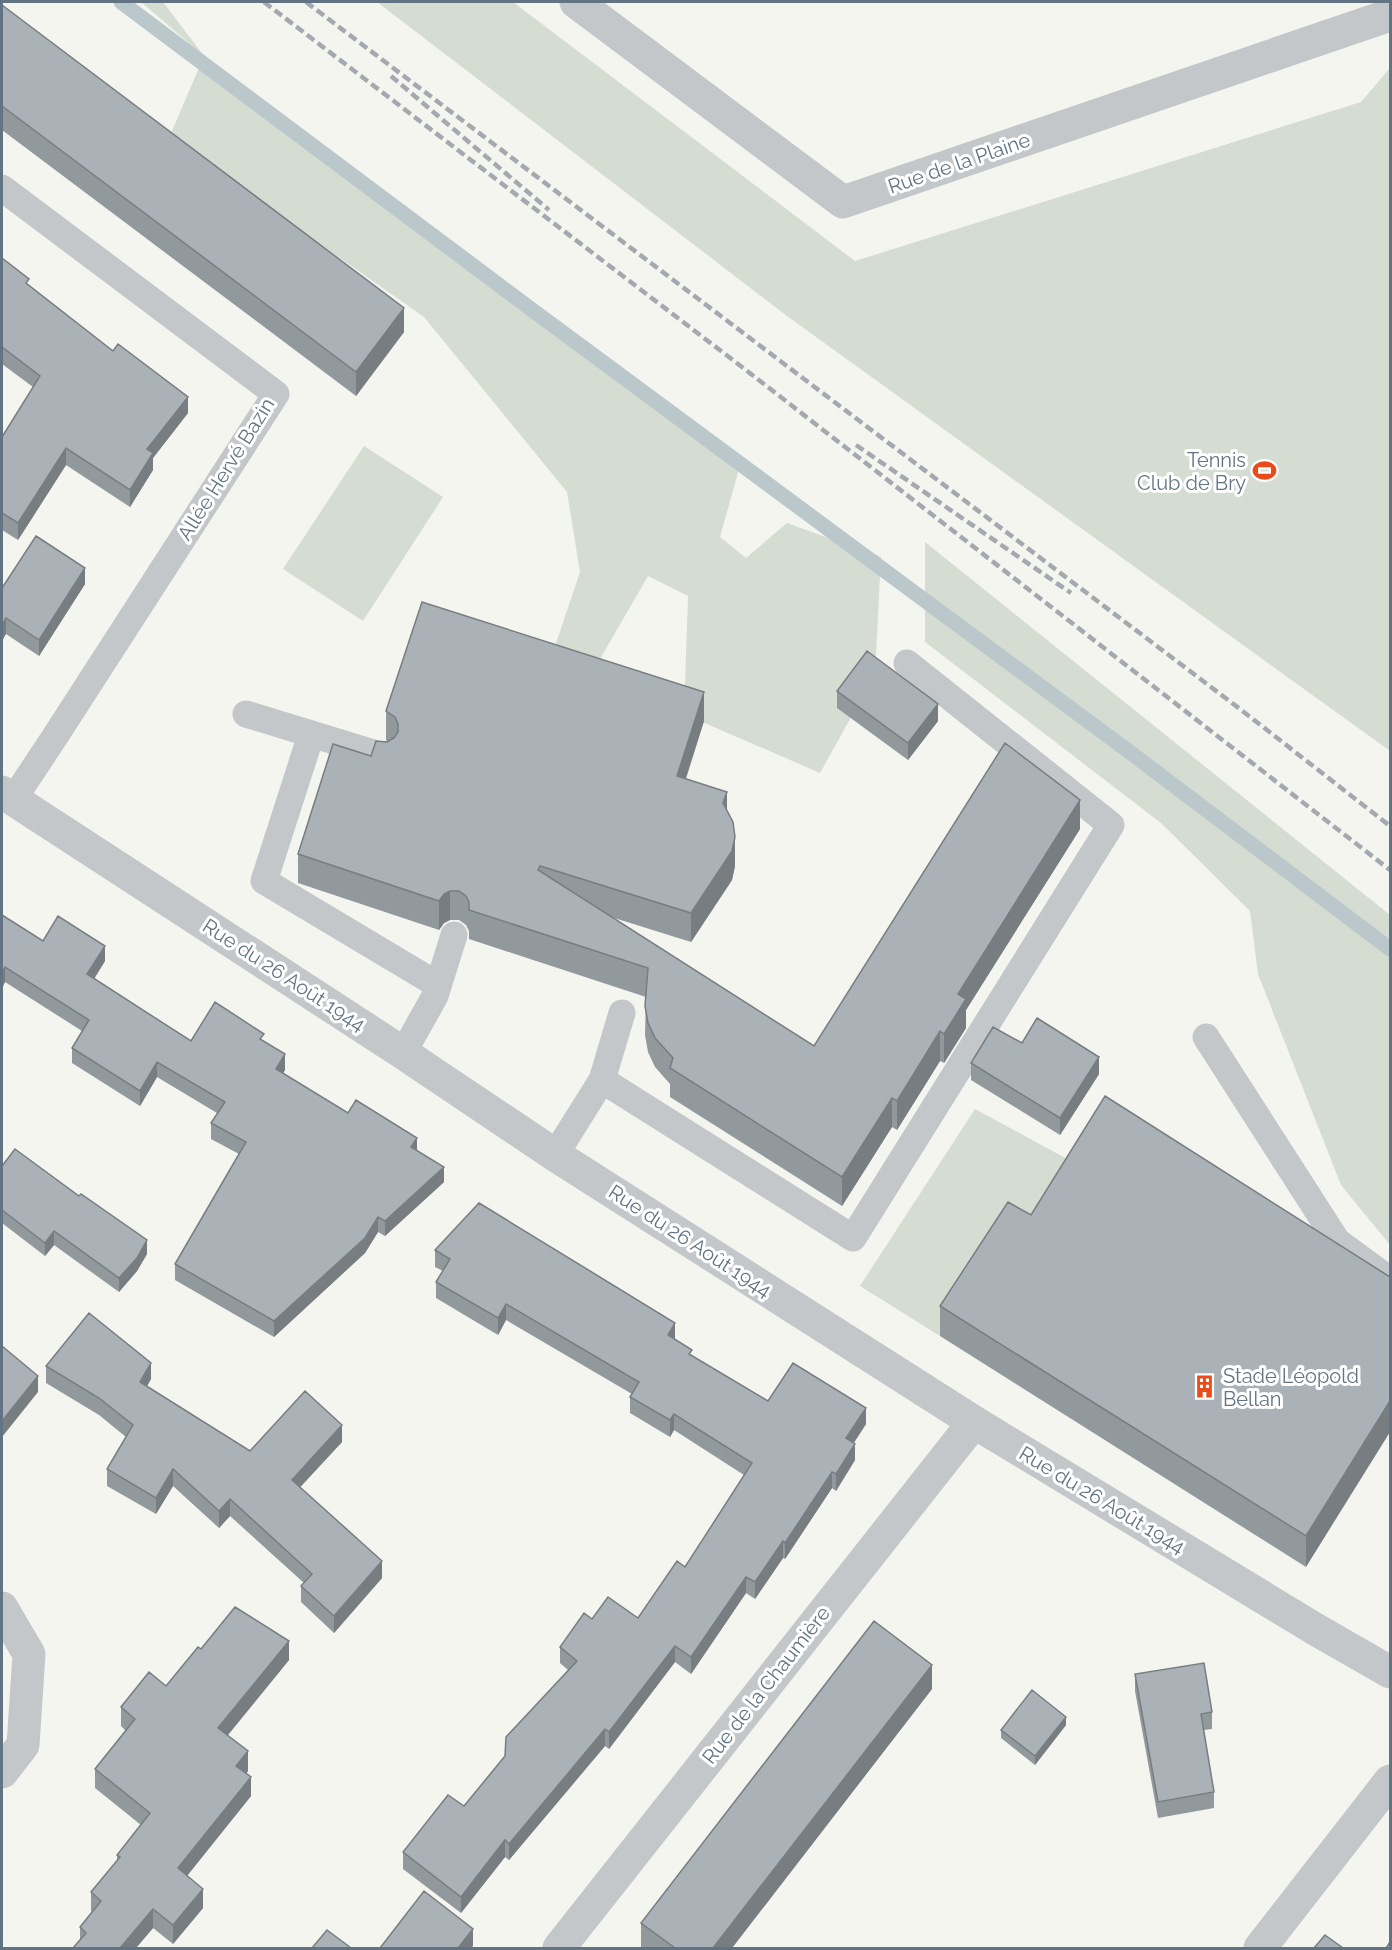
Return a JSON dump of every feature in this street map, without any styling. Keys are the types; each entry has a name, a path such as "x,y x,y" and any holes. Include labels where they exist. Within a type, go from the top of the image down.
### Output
{"street":[{"name":"Rue de la Plaine","path":"576,2 843,202 1390,15"},
{"name":"Rue du 26 Août 1944","path":"7,796 403,1053 555,1155 974,1422 1390,1672"},
{"name":"Rue de la Chaumière","path":"559,1948 974,1422"},
{"path":"2,1608 29,1654 22,1745 2,1772"},
{"path":"1260,1948 1390,1781"}],"lane":[{"name":"Allée Hervé Bazin","path":"2,188 276,394 54,738 7,796"},
{"path":"602,1080 853,1238 1112,825 907,663"},
{"path":"246,714 383,756"},
{"path":"311,735 264,881 438,985"},
{"path":"403,1053 435,996 454,935"},
{"path":"555,1155 602,1080 622,1013"},
{"path":"1206,1037 1337,1241 1390,1280"}],"shaded area":[{"path":"141,2 163,2 204,56"},
{"name":"Tennis Club de Bry","path":"377,2 513,2 855,261 1361,102 1390,68 1390,751 787,316"},
{"path":"204,56 741,462 720,537 746,558 787,523 881,557 875,674 820,773 684,714 688,596 648,576 600,659 552,655 580,572 567,492 424,317 169,138"},
{"path":"364,446 443,497 363,621 283,569"},
{"path":"925,542 1390,915 1390,1245 1341,1185 1258,974 1250,911 1161,823 925,642"},
{"path":"975,1109 1080,1166 1031,1246 1007,1232 940,1336 860,1286"}],"building":[{"path":"2,5 404,308 356,372 2,106"},
{"path":"2,258 29,279 26,283 113,351 118,344 188,397 147,449 153,453 130,490 66,448 18,523 2,513 2,437 40,376 2,347"},
{"path":"36,536 85,568 39,640 6,618 2,625 2,588"},
{"path":"422,602 704,692 677,776 727,792 723,803 733,822 735,837 732,851 691,913 540,866 538,870 814,1046 1005,743 1080,800 958,994 966,999 944,1034 940,1031 897,1101 892,1098 842,1177 670,1068 673,1058 655,1038 648,1023 645,1006 648,968 469,910 466,896 459,891 444,894 439,901 298,854 333,744 371,756 376,741 387,742 398,732 395,717 386,711"},
{"path":"867,651 938,704 908,743 837,691"},
{"path":"2,915 43,941 58,916 105,946 87,974 191,1041 215,1002 264,1034 260,1039 285,1054 276,1069 348,1113 356,1100 417,1138 411,1147 444,1167 385,1221 378,1217 365,1238 274,1321 175,1264 246,1142 211,1123 225,1102 157,1062 140,1091 72,1048 89,1020 5,967 2,973"},
{"path":"1037,1018 1099,1057 1060,1118 971,1063 993,1027 1022,1043"},
{"name":"Stade Léopold Bellan","path":"1105,1096 1390,1277 1390,1401 1306,1536 940,1306 1008,1202 1031,1215"},
{"path":"15,1149 79,1196 81,1194 147,1240 137,1258 119,1278 54,1231 45,1243 2,1210 2,1166"},
{"path":"479,1203 675,1323 668,1335 692,1350 689,1354 768,1401 793,1363 866,1408 846,1438 855,1444 836,1474 832,1472 785,1543 783,1541 755,1582 746,1577 691,1657 675,1646 609,1732 605,1729 509,1844 505,1840 461,1897 403,1852 448,1795 464,1806 505,1756 506,1737 577,1661 560,1647 584,1613 592,1619 608,1597 638,1618 677,1561 685,1567 752,1463 674,1414 670,1420 630,1397 639,1382 506,1304 498,1318 436,1282 450,1259 435,1250"},
{"path":"89,1313 151,1363 140,1382 250,1451 305,1391 342,1425 292,1480 382,1561 334,1616 301,1586 312,1574 230,1499 219,1511 173,1469 156,1498 107,1469 133,1425 99,1398 46,1366"},
{"path":"2,1346 38,1376 2,1421"},
{"path":"235,1607 289,1641 218,1728 248,1751 236,1766 251,1777 178,1868 203,1889 173,1925 153,1909 120,1948 73,1948 86,1933 80,1927 101,1901 91,1892 120,1857 117,1855 150,1813 95,1769 135,1719 121,1707 149,1672 166,1686 198,1647 201,1649"},
{"path":"874,1621 932,1665 713,1948 675,1948 641,1923"},
{"path":"1204,1663 1212,1712 1201,1714 1214,1792 1158,1802 1135,1674"},
{"path":"1032,1690 1066,1717 1035,1756 1001,1730"},
{"path":"424,1891 473,1929 458,1948 380,1948"},
{"path":"327,1930 351,1948 312,1948"},
{"path":"1325,1935 1343,1948 1314,1948"}],"waterway":[{"path":"121,2 1127,750 1390,949"}],"railway":[{"path":"264,2 742,367 1390,870"},
{"path":"306,2 1240,709 1390,826"},
{"path":"391,76 549,210"},
{"path":"856,445 1071,593"}],"place":[{"name":"Tennis Club de Bry","path":"1264,471"},
{"name":"Stade Léopold Bellan","path":"1205,1387"}]}
